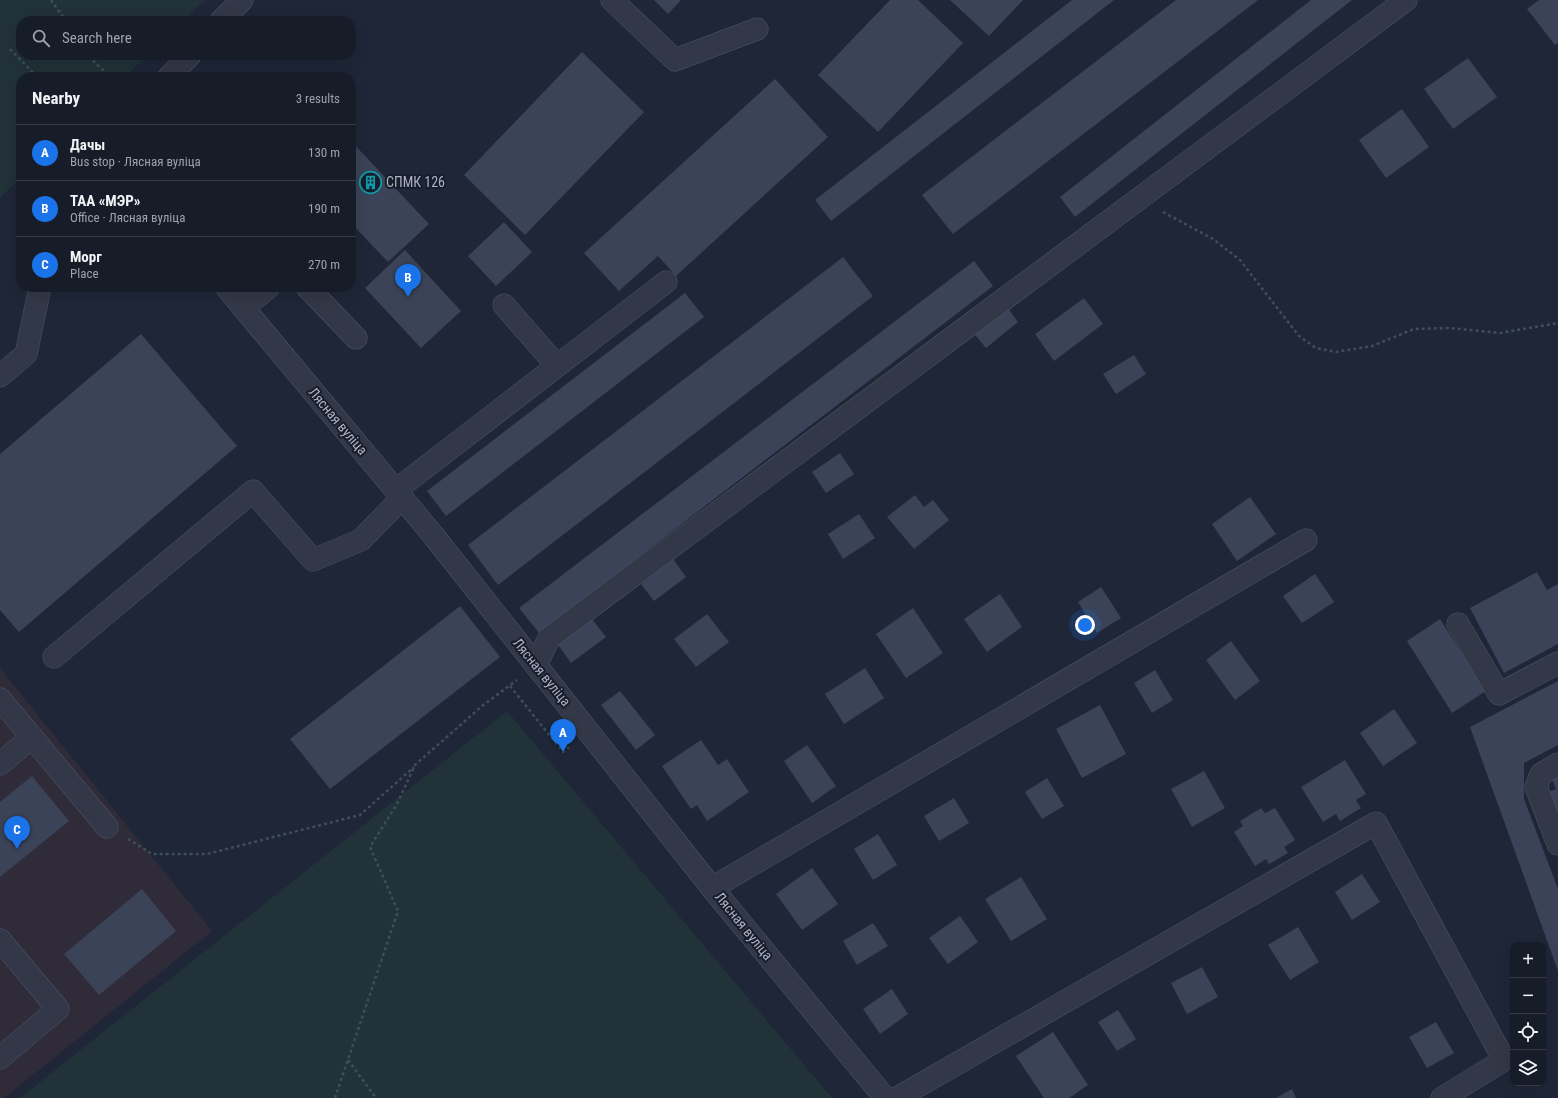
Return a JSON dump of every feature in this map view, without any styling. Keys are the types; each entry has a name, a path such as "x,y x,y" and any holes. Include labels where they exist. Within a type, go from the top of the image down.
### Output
{"street":[{"path":"226,16 242,0"},
{"path":"612,0 675,60 757,29"},
{"path":"536,665 549,638 1406,0"},
{"path":"174,72 185,60"},
{"path":"54,657 253,491 313,560 360,540 399,494 557,366 666,282"},
{"path":"0,376 26,354 39,292"},
{"name":"Лясная вуліца","path":"230,292 433,535 712,888 885,1098"},
{"path":"244,308 263,292"},
{"path":"312,292 356,338"},
{"path":"504,305 557,366"},
{"path":"712,888 1306,540"},
{"path":"1458,624 1499,694 1558,663"},
{"path":"0,699 107,827"},
{"path":"0,764 32,737"},
{"path":"1558,764 1541,774 1536,788 1558,844"},
{"path":"897,1098 1376,824 1504,1060 1442,1098"},
{"path":"0,940 58,1009 0,1058"}],"path":[{"path":"51,0 62,16"},
{"path":"10,49 16,55"},
{"path":"21,60 32,72"},
{"path":"93,60 105,72"},
{"path":"1133,203 1156,209 1213,239 1240,260 1299,336 1316,348 1336,352 1372,346 1414,329 1450,328 1500,333 1558,322"},
{"path":"107,827 152,854 207,854 360,815 482,706 536,665"},
{"path":"510,686 563,752"},
{"path":"335,1098 398,911 370,847 397,804 415,766"},
{"path":"348,1060 376,1098"}],"shaded area":[{"path":"0,0 205,0 188,16 16,16 16,60 143,60 130,72 16,72 16,182 0,198"},
{"path":"0,668 212,931 4,1098 0,1098"},
{"path":"507,711 832,1098 20,1098"}],"building":[{"path":"654,0 681,0 668,14"},
{"path":"890,0 918,0 963,43 878,132 818,75"},
{"path":"950,0 1023,0 989,36"},
{"path":"1072,0 1114,0 831,221 815,200"},
{"path":"1176,0 1258,0 953,234 922,195"},
{"path":"1311,0 1352,0 1075,217 1060,197"},
{"path":"1539,0 1558,0 1558,43 1555,45 1527,9"},
{"path":"582,52 644,112 525,235 464,175"},
{"path":"1468,58 1497,97 1453,129 1424,89"},
{"path":"775,79 828,137 676,276 658,256 619,291 584,253"},
{"path":"1402,109 1429,147 1386,178 1359,140"},
{"name":"СПМК 126","path":"356,146 429,224 388,262 356,228"},
{"path":"504,222 532,252 496,286 468,256"},
{"path":"405,250 461,311 421,348 365,288"},
{"path":"843,257 873,296 498,585 468,545"},
{"path":"974,261 993,286 539,633 519,608"},
{"path":"685,293 704,317 446,516 427,491"},
{"path":"1084,298 1103,324 1054,361 1035,334"},
{"path":"1004,303 1018,322 986,348 971,330"},
{"path":"141,334 237,446 19,632 0,610 0,454"},
{"path":"1134,355 1146,374 1116,394 1103,374"},
{"path":"840,453 854,474 826,493 812,472"},
{"path":"915,495 924,507 933,500 949,520 914,549 887,517"},
{"path":"1250,497 1276,534 1237,561 1212,524"},
{"path":"859,514 875,538 843,559 828,534"},
{"path":"673,559 686,577 654,601 641,584"},
{"path":"1537,572 1547,590 1558,584 1558,644 1504,673 1470,608"},
{"path":"1315,574 1334,602 1302,623 1283,596"},
{"path":"1101,587 1121,618 1097,633 1078,602"},
{"path":"1000,594 1022,627 987,652 964,619"},
{"path":"460,606 500,657 330,789 290,739"},
{"path":"913,608 943,653 906,678 876,634"},
{"path":"707,614 729,642 696,667 674,639"},
{"path":"592,619 606,637 571,663 558,645"},
{"path":"1440,619 1486,691 1452,713 1407,641"},
{"path":"1231,641 1260,681 1235,700 1206,660"},
{"path":"865,668 884,698 844,724 825,694"},
{"path":"1155,670 1173,700 1152,713 1134,683"},
{"path":"1558,681 1558,745 1524,763 1524,799 1558,889 1558,971 1470,727"},
{"path":"620,691 655,735 636,750 601,705"},
{"path":"1100,705 1126,754 1082,778 1056,729"},
{"path":"1394,709 1417,743 1383,766 1360,733"},
{"path":"701,740 718,765 727,759 749,792 707,821 697,805 691,809 662,766"},
{"path":"807,745 836,786 812,803 784,761"},
{"path":"1345,760 1366,794 1356,800 1361,808 1340,821 1336,814 1323,822 1301,787"},
{"path":"1204,771 1225,808 1192,827 1171,789"},
{"path":"1558,772 1558,824 1545,793 1556,789 1550,775"},
{"path":"32,776 69,821 0,877 0,802"},
{"path":"1047,778 1064,806 1042,819 1025,792"},
{"path":"954,798 969,823 939,841 924,816"},
{"path":"1261,808 1265,813 1275,808 1295,840 1284,847 1288,853 1269,864 1266,859 1255,866 1234,832 1243,826 1240,821"},
{"path":"878,834 897,865 873,880 854,849"},
{"path":"812,868 838,904 802,930 776,894"},
{"path":"1362,874 1380,902 1352,920 1335,892"},
{"path":"1021,877 1047,919 1011,941 985,899"},
{"path":"142,889 176,931 99,995 64,954"},
{"path":"960,916 978,942 948,964 929,938"},
{"path":"873,923 888,946 857,965 843,941"},
{"path":"1298,927 1319,962 1290,980 1268,945"},
{"path":"1202,967 1218,997 1187,1014 1171,983"},
{"path":"892,989 908,1014 880,1034 863,1009"},
{"path":"1118,1010 1136,1039 1117,1051 1098,1022"},
{"path":"1436,1022 1454,1053 1427,1068 1409,1037"},
{"path":"1053,1032 1088,1085 1069,1098 1044,1098 1016,1056"},
{"path":"1292,1089 1296,1098 1276,1098"}],"place":[{"name":"СПМК 126","path":"370,182"},
{"name":"ТАА «МЭР»","path":"408,297"},
{"name":"Дачы","path":"563,752"},
{"name":"Морг","path":"17,849"}]}
